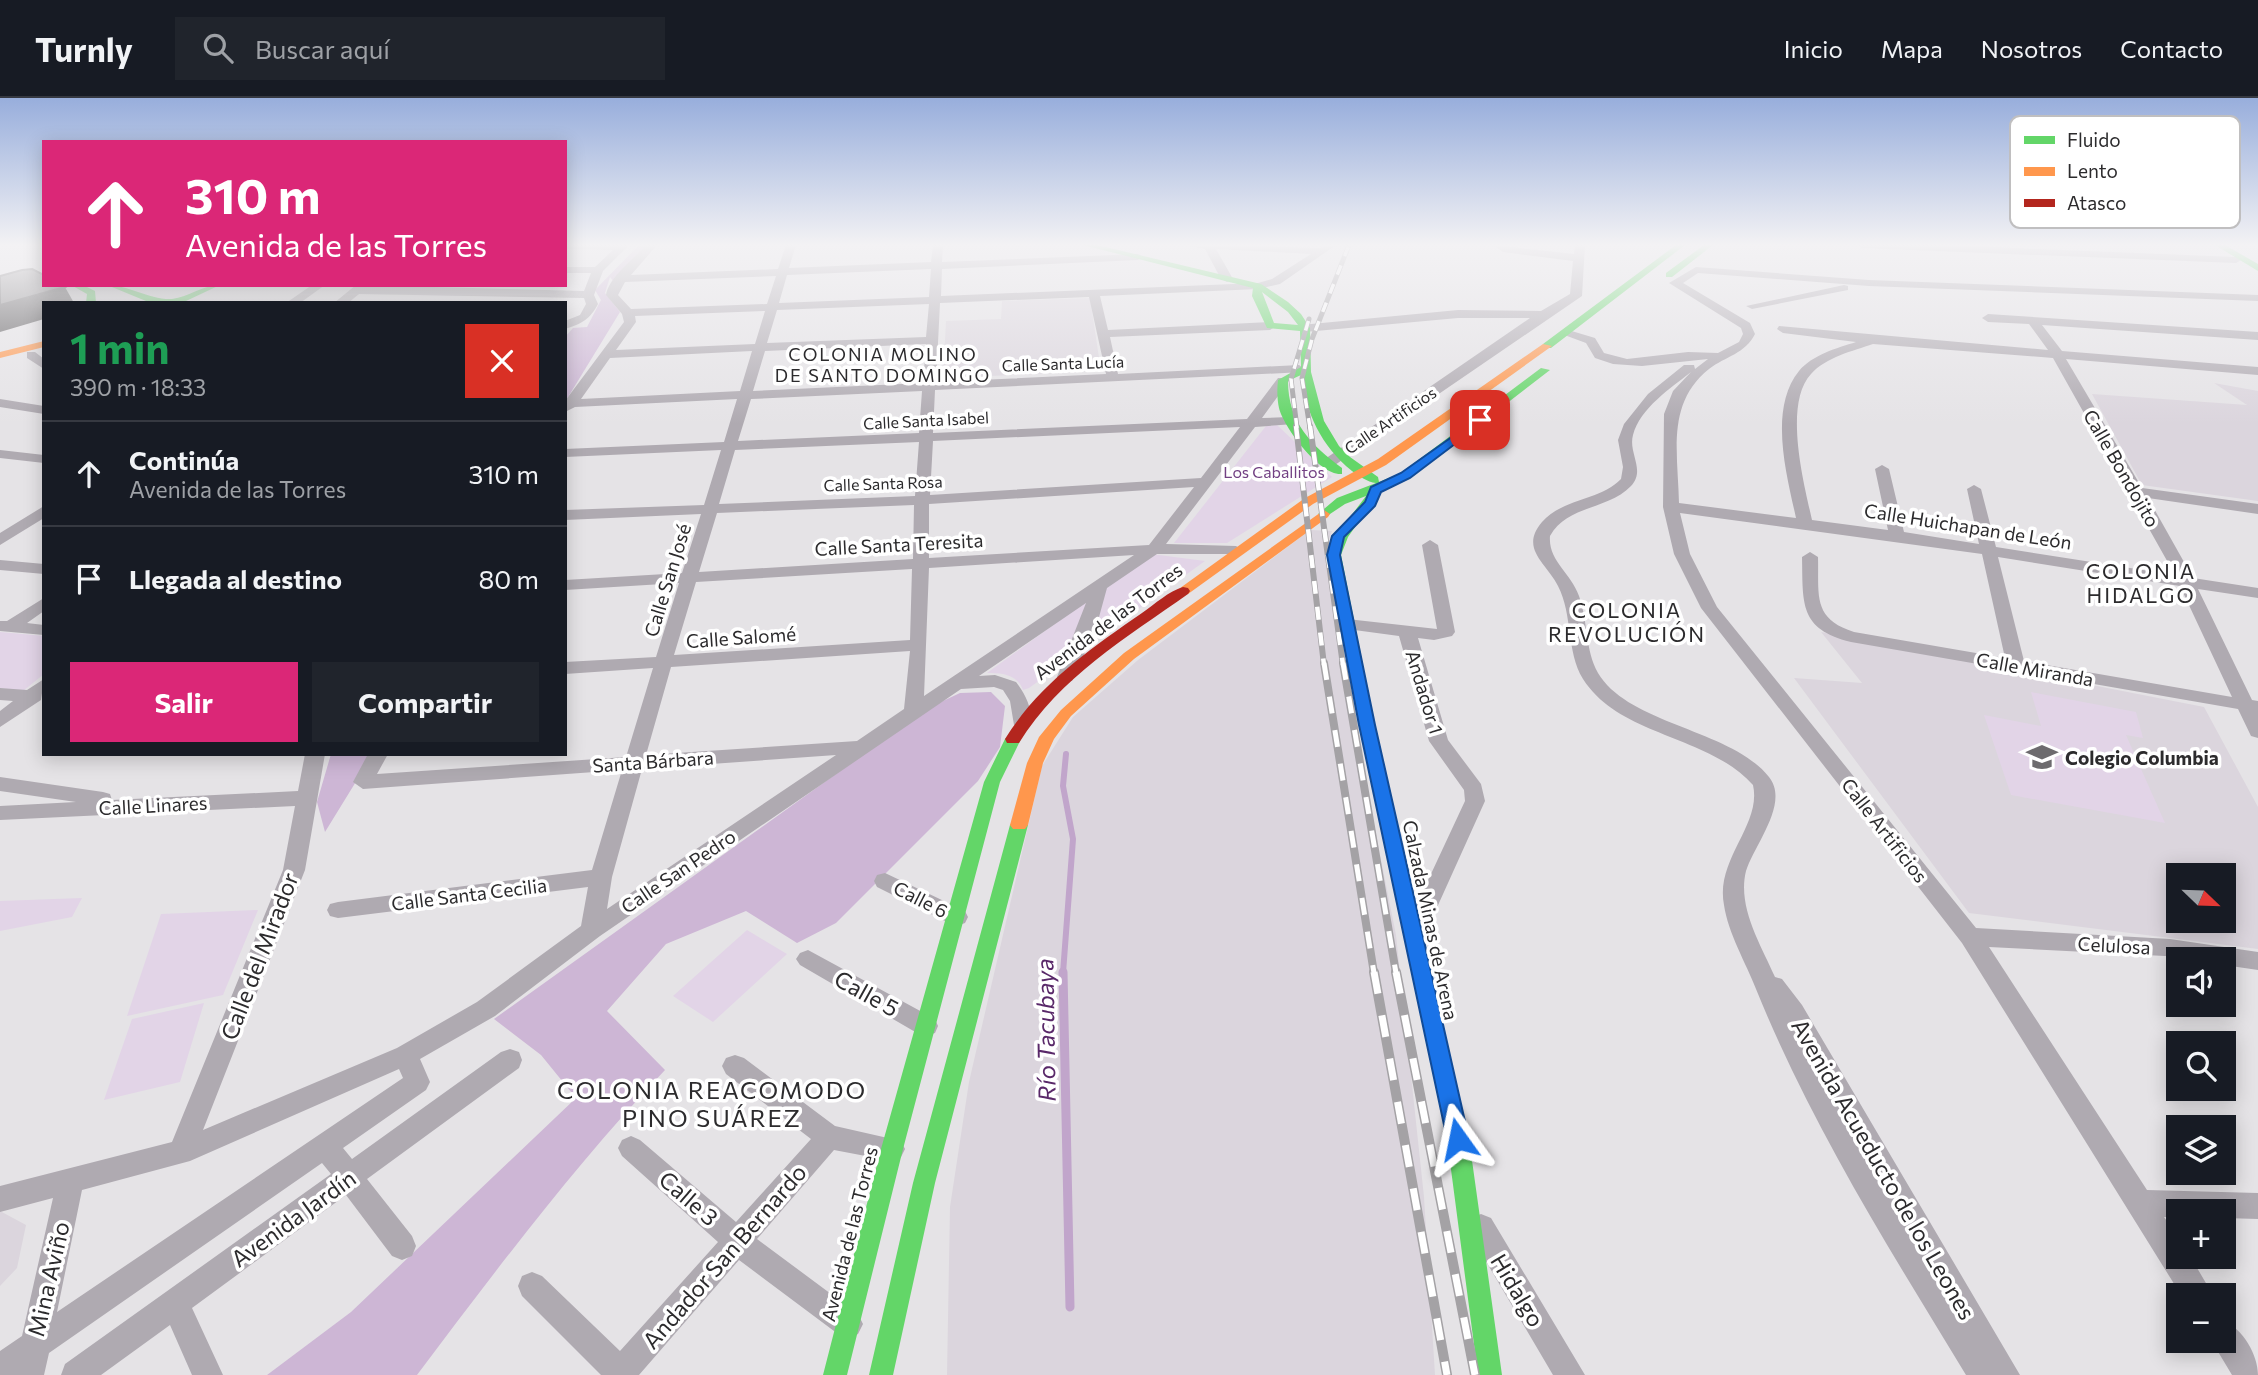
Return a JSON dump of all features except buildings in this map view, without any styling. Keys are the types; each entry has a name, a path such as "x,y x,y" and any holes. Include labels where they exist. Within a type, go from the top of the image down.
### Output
{"main road":[{"path":"1261,305 1270,326 1305,328"},
{"path":"1285,305 1305,328 1304,369 1312,409 1332,460"},
{"name":"Avenida de las Torres","path":"835,1375 892,1149 992,782 1021,720 1037,701 1066,677 1236,551 1309,501 1382,462 1602,305"},
{"path":"881,1375 924,1182 1035,763 1047,737 1066,713 1140,648 1341,501 1381,487 1438,453 1591,335"},
{"path":"0,355 42,344"},
{"path":"0,364 40,357"},
{"path":"1304,369 1283,381 1282,402 1296,434 1355,476 1381,487"},
{"name":"Calzada Minas de Arena","path":"1381,487 1371,504 1344,527 1335,545 1334,555 1346,624 1458,1139 1490,1375"},
{"path":"845,1336 856,1366"}],"street":[{"path":"567,324 585,317 592,305"},
{"path":"569,406 630,322 628,313 621,305"},
{"path":"628,313 828,305"},
{"path":"913,712 919,645 922,500 934,305"},
{"path":"1097,305 1113,378"},
{"name":"Calle Artificios","path":"1332,460 1561,305"},
{"name":"Avenida Acueducto de los Leones","path":"1711,305 1746,326 1749,334 1746,342 1712,356 1656,394 1628,430 1625,442 1631,472 1628,481 1556,517 1543,533 1540,545 1543,555 1568,588 1585,667 1599,687 1624,707 1742,764 1762,783 1764,808 1732,873 1735,907 1788,1036 1847,1150 1983,1375"},
{"path":"1752,306 1759,305"},
{"name":"Calle San José","path":"592,930 601,877 663,663 772,307"},
{"path":"1305,328 1458,314 1543,315"},
{"path":"1988,318 2258,336"},
{"name":"Calle Bondojito","path":"2033,322 2057,354 2137,492 2252,706 2258,732"},
{"path":"1105,334 1270,326"},
{"path":"1783,329 1872,340 2258,371"},
{"path":"1565,333 1591,335 1599,355 1620,362 1684,354 1712,356"},
{"path":"606,354 932,340"},
{"path":"1805,523 1790,446 1792,410 1800,377 1814,366 1872,340"},
{"name":"Calle Artificios","path":"1712,356 1680,391 1672,407 1671,507 1682,554 1709,608 1970,937 2190,1283"},
{"name":"Calle Santa Lucía","path":"569,406 746,394 1304,369"},
{"path":"1154,549 1283,381"},
{"path":"3,400 42,410"},
{"name":"Calle Santa Isabel","path":"567,453 1289,421"},
{"path":"20,456 42,446"},
{"path":"0,454 42,459"},
{"path":"1882,470 1897,536"},
{"name":"Calle Santa Rosa","path":"567,515 712,506 922,500 1203,482"},
{"path":"1974,489 2016,665"},
{"path":"2137,492 2258,509"},
{"name":"Calle Huichapan de León","path":"1671,507 1897,536 2258,593"},
{"path":"0,540 42,513"},
{"path":"1346,624 1439,635 1447,628 1430,545"},
{"name":"Calle Santa Teresita","path":"567,585 1154,549 1236,551"},
{"name":"Calle San Pedro","path":"0,1199 70,1183 181,1152 406,1055 486,1009 592,930 1154,549"},
{"name":"Calle Miranda","path":"1810,557 1812,596 1818,619 1824,627 1852,637 2252,706"},
{"path":"0,565 42,569"},
{"path":"1066,677 1087,628 1100,585"},
{"path":"6,626 42,604"},
{"path":"6,626 42,630"},
{"name":"Andador 1","path":"1407,632 1439,741 1470,783 1475,801 1413,937"},
{"name":"Calle Salomé","path":"567,668 919,645"},
{"path":"958,683 986,681 1010,686 1019,701 1021,720"},
{"path":"0,694 39,693"},
{"path":"0,721 39,693"},
{"name":"Santa Bárbara","path":"377,756 363,782 859,747"},
{"name":"Calle del Mirador","path":"181,1152 294,870 315,756"},
{"path":"0,783 142,805"},
{"name":"Calle Linares","path":"0,813 306,798"},
{"name":"Calle Santa Cecilia","path":"338,911 601,877"},
{"name":"Calle 6","path":"885,881 957,917"},
{"name":"Celulosa","path":"1970,937 2170,948 2258,961"},
{"name":"Calle 5","path":"808,960 926,1026"},
{"name":"Avenida Acueducto de los Leones","path":"1759,965 1793,1012 2005,1375"},
{"name":"Avenida Jardín","path":"0,1369 31,1361 417,1082 406,1055"},
{"name":"Avenida Jardín","path":"76,1375 510,1060"},
{"path":"735,1066 829,1137 892,1149"},
{"name":"Andador San Bernardo","path":"621,1374 829,1137"},
{"path":"325,1146 401,1246"},
{"name":"Calle 3","path":"631,1148 845,1336"},
{"name":"Mina Aviño","path":"31,1361 70,1183"},
{"path":"2137,1203 2258,1206"},
{"name":"Hidalgo","path":"1467,1205 1570,1375"},
{"path":"532,1286 621,1374"},
{"path":"175,1304 208,1374"},
{"path":"2235,1353 2250,1375"}],"shaded area":[{"path":"599,305 614,305 620,312 567,399 567,335 573,328 587,327"},
{"path":"1002,305 1091,305 1101,371 943,378 946,321 1001,319"},
{"path":"2214,383 2258,391 2258,501 2142,485 2092,394 2247,405"},
{"path":"1310,530 1332,531 1327,544 1349,699 1396,935 1424,1197 1435,1375 947,1375 950,1207 969,1082 1042,766 1073,717 1138,660"},
{"name":"Colegio Columbia","path":"1821,632 2204,707 2258,807 2258,949 1969,913 1794,678 1862,683"},
{"path":"991,692 1005,706 1000,747 978,781 836,923 797,943 746,911 666,944 607,1011 665,1070 506,1257 417,1375 267,1375 351,1312 576,1098 541,1055 494,1019 928,708 960,693"},
{"path":"330,756 372,756 325,832 317,802"},
{"path":"0,1211 26,1225 17,1268 0,1286"}],"green space":[{"name":"Los Caballitos","path":"1277,425 1332,477 1227,543 1174,543 1266,426"},
{"path":"1151,554 1205,561 1029,688 1023,690 1017,681 1008,676 987,673"},
{"path":"0,632 42,636 42,676 23,691 0,688"},
{"path":"2031,692 2136,712 2143,738 2126,735 2165,823 2011,795 1984,715 2041,726"},
{"path":"82,898 72,917 0,931 0,901"},
{"path":"258,910 223,995 127,1016 161,914"},
{"path":"747,930 787,954 713,1022 673,996"},
{"path":"204,1003 180,1082 104,1100 132,1019"}],"waterway":[{"name":"Río Tacubaya","path":"1063,973 1073,839 1063,786 1066,754"},
{"name":"Río Tacubaya","path":"1063,973 1070,1307"}],"railway":[{"path":"1310,428 1302,378 1312,339 1326,305"},
{"path":"1297,428 1291,379 1309,319"},
{"path":"1296,426 1324,665"},
{"path":"1310,426 1343,665"},
{"path":"1324,663 1374,973"},
{"path":"1343,663 1396,973"},
{"path":"1374,972 1447,1375"},
{"path":"1396,972 1475,1375"}],"traffic: fast":[{"path":"1261,305 1270,326 1305,328"},
{"path":"1286,305 1298,316 1305,329 1306,372 1318,421 1346,460 1374,480"},
{"path":"1547,346 1602,305"},
{"path":"1304,369 1283,380 1285,409 1305,443 1338,471"},
{"path":"1324,514 1341,501 1405,476 1545,370"},
{"path":"1375,490 1341,537 1334,555 1367,725 1458,1139 1490,1375"},
{"path":"835,1375 892,1149 992,782 1013,739"},
{"path":"881,1375 924,1183 1019,825"}],"traffic: slow":[{"path":"0,355 42,344"},
{"path":"1183,591 1309,501 1382,462 1547,346"},
{"path":"1019,825 1035,763 1047,737 1066,713 1129,656 1324,514"}],"traffic: jam":[{"path":"1013,739 1026,718 1065,677 1113,639 1183,591"}],"place":[{"name":"Colegio Columbia","path":"2042,757"}],"district":[{"name":"COLONIA MOLINO DE SANTO DOMINGO","path":"883,364"},
{"name":"COLONIA HIDALGO","path":"2141,582"},
{"name":"COLONIA REVOLUCIÓN","path":"1627,621"},
{"name":"COLONIA REACOMODO PINO SUÁREZ","path":"712,1103"}],"route":[{"path":"1458,1139 1367,725 1334,555 1338,536 1344,527 1371,504 1375,490 1405,476 1480,420"}]}
